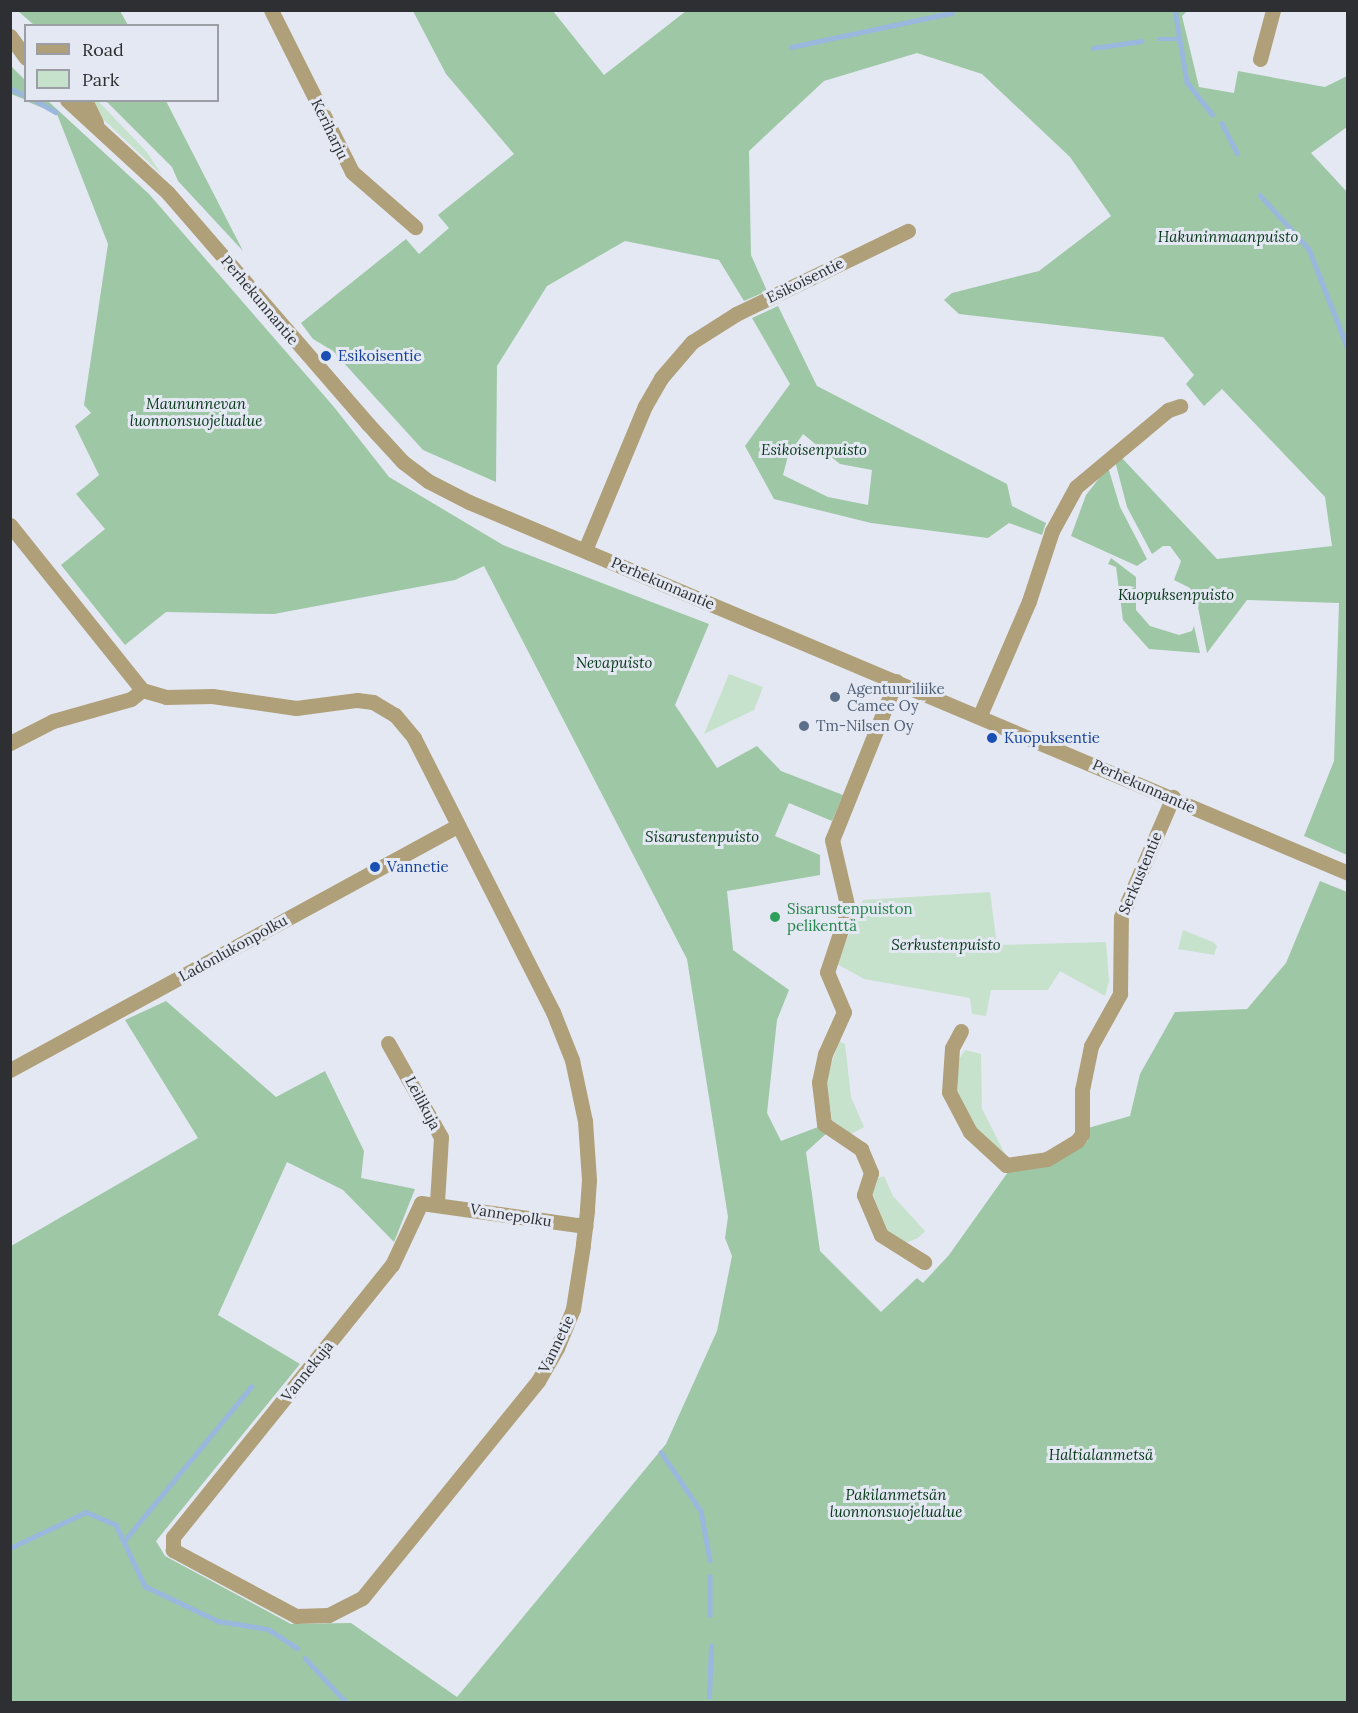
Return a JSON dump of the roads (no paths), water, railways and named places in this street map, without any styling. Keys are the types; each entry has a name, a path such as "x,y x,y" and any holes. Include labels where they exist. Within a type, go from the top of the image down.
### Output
{"street":[{"name":"Keriharju","path":"270,10 352,172 415,227"},
{"path":"1260,59 1273,10"},
{"path":"17,40 24,54"},
{"name":"Perhekunnantie","path":"69,102 168,193 403,462 455,496 980,715 1347,873"},
{"name":"Perhekunnantie","path":"87,102 97,126"},
{"name":"Esikoisentie","path":"585,550 645,406 661,378 692,342 736,314 908,231"},
{"path":"980,715 1029,601 1052,531 1076,487 1168,410 1180,406"},
{"path":"10,525 142,690 131,699 52,721 10,743"},
{"path":"896,681 832,840 848,909 827,972 844,1012 825,1054 819,1082 824,1124 861,1149 871,1173 864,1196 881,1235 924,1262"},
{"name":"Vannetie","path":"142,690 166,697 212,696 296,708 343,700 373,702 395,715 414,738 553,1012 572,1060 580,1088 589,1159 585,1226 573,1309 538,1381 362,1598 328,1615 284,1613 176,1553 170,1545"},
{"name":"Serkustentie","path":"960,1031 952,1048 949,1092 970,1132 1006,1164 1047,1159 1077,1141 1082,1134 1082,1090 1090,1046 1120,994 1121,917 1173,797"},
{"name":"Ladonlukonpolku","path":"10,1071 457,826"},
{"name":"Leilikuja","path":"388,1043 441,1137 437,1203"},
{"name":"Vannekuja","path":"170,1545 392,1265 417,1208 424,1202 437,1203"},
{"name":"Vannepolku","path":"437,1203 585,1226"}],"waterway":[{"path":"1175,10 1187,82 1212,114"},
{"path":"791,47 951,13"},
{"path":"1159,39 1179,39"},
{"path":"1093,48 1142,41"},
{"path":"10,88 24,95"},
{"path":"38,102 56,112"},
{"path":"1222,123 1237,153"},
{"path":"1260,195 1309,249 1348,349"},
{"path":"124,1541 251,1387"},
{"path":"661,1452 701,1511 710,1560"},
{"path":"10,1548 86,1512 116,1525 145,1586 218,1621 268,1629 297,1648"},
{"path":"710,1576 710,1615"},
{"path":"709,1697 711,1646"},
{"path":"305,1658 346,1702"}],"place":[{"name":"Esikoisentie","path":"326,356"},
{"name":"Agentuuriliike Camee Oy","path":"835,697"},
{"name":"Tm-Nilsen Oy","path":"804,726"},
{"name":"Kuopuksentie","path":"992,738"},
{"name":"Vannetie","path":"375,867"},
{"name":"Sisarustenpuiston pelikenttä","path":"775,917"}],"park label":[{"name":"Hakuninmaanpuisto","path":"1228,237"},
{"name":"Maununnevan luonnonsuojelualue","path":"196,412"},
{"name":"Esikoisenpuisto","path":"814,450"},
{"name":"Kuopuksenpuisto","path":"1176,595"},
{"name":"Nevapuisto","path":"614,663"},
{"name":"Sisarustenpuisto","path":"702,837"},
{"name":"Serkustenpuisto","path":"946,945"},
{"name":"Haltialanmetsä","path":"1101,1455"},
{"name":"Pakilanmetsän luonnonsuojelualue","path":"896,1502"}]}
